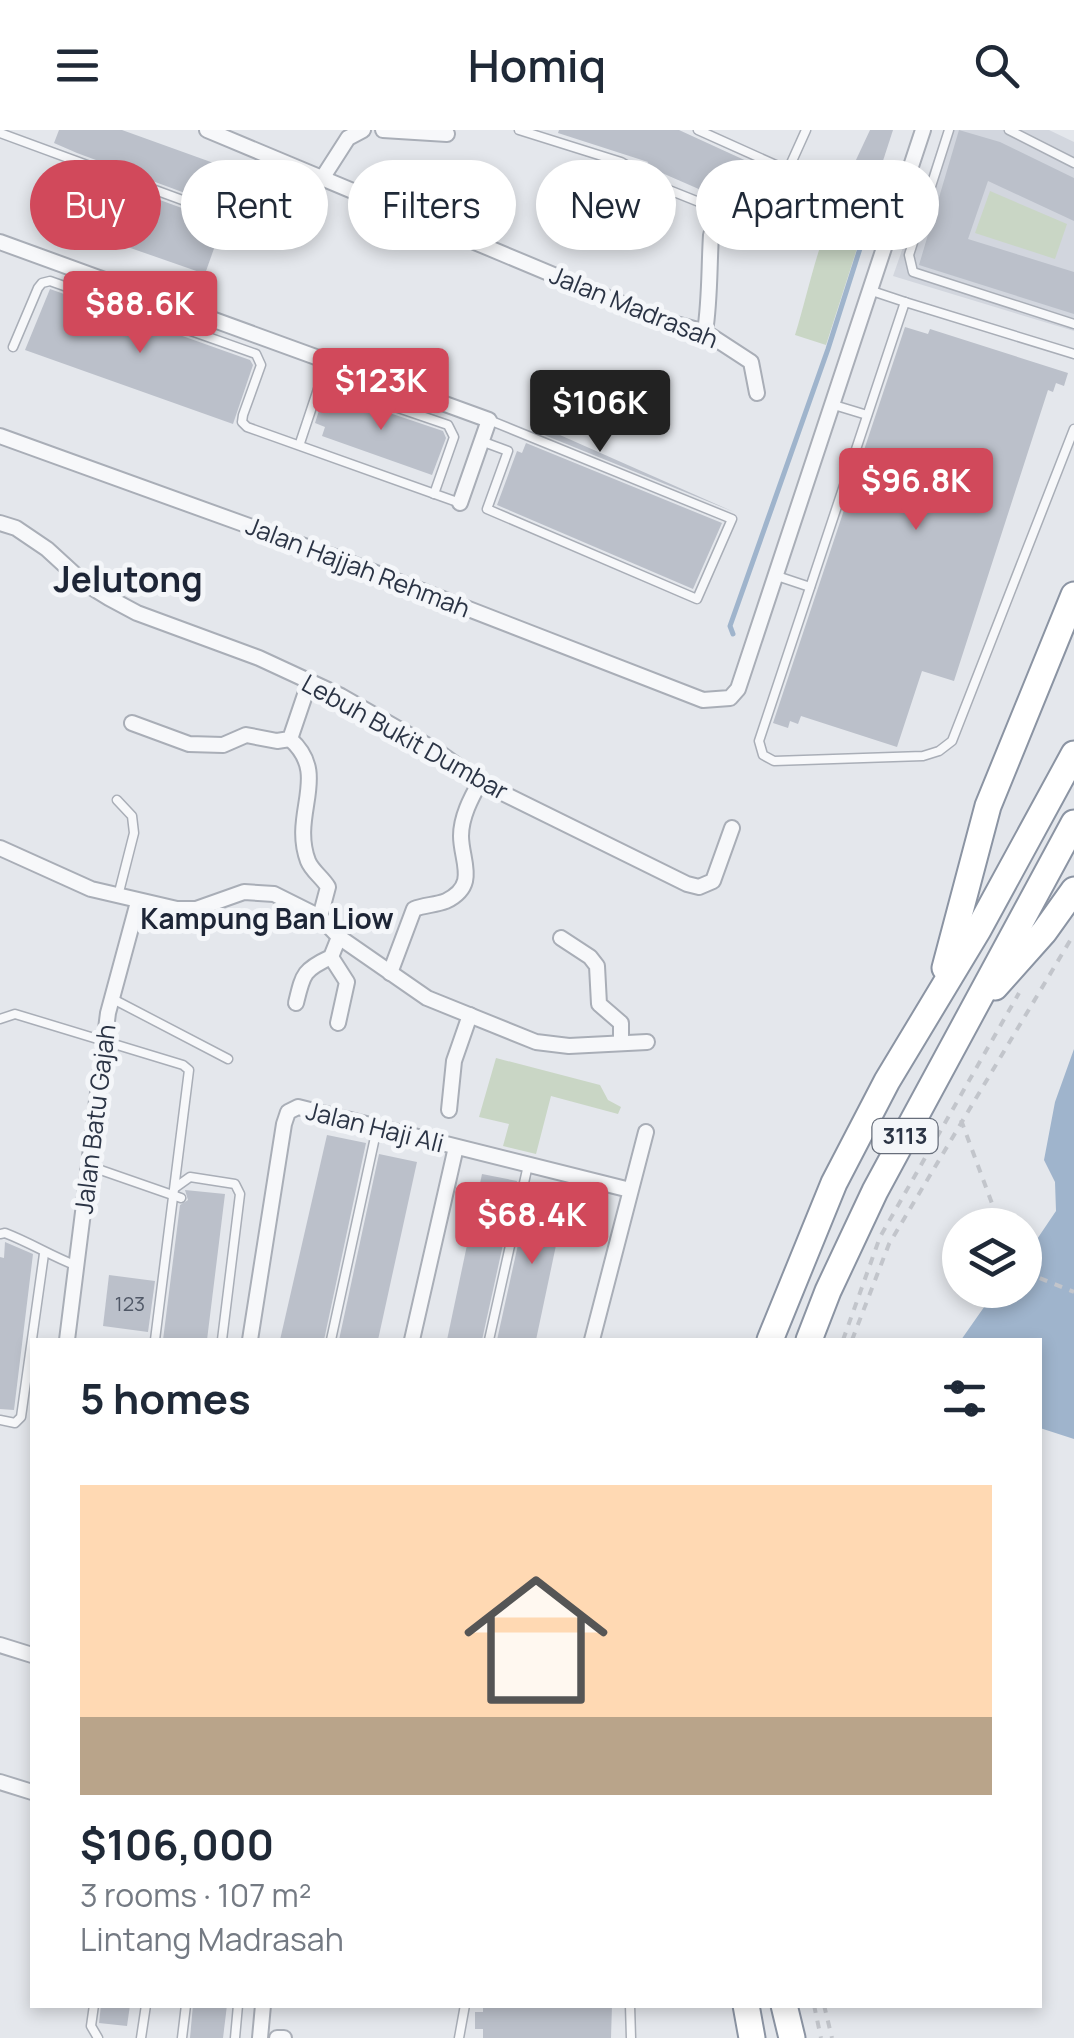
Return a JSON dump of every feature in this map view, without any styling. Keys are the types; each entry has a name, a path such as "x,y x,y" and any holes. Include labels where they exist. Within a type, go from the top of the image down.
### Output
{"highway":[{"path":"938,997 988,806 1074,595"},
{"name":"3113","path":"771,1338 834,1183 887,1082 978,930 1074,754"},
{"name":"3113","path":"810,1338 875,1191 1074,823"},
{"path":"969,1016 1044,932 1074,890"},
{"path":"747,2008 752,2038"},
{"path":"785,2008 792,2038"}],"street":[{"name":"Jalan Madrasah","path":"207,130 281,160"},
{"path":"328,169 348,138 363,130"},
{"path":"383,130 446,134"},
{"path":"913,160 923,130"},
{"name":"Jalan Madrasah","path":"328,179 661,320 705,332 751,362 757,394"},
{"path":"0,242 489,420 460,503"},
{"path":"705,332 711,250"},
{"path":"776,576 885,250"},
{"name":"Jalan Hajjah Rehmah","path":"0,436 332,556 703,700 730,698 738,689 776,576"},
{"name":"Lebuh Bukit Dumbar","path":"0,523 16,528 47,549 108,598 137,613 259,658 341,696 437,751 480,782 657,871 699,888 714,880 732,828"},
{"path":"290,739 310,683"},
{"path":"132,722 189,744 222,746 246,735 277,741 290,739 305,752 312,771 303,812 308,860 328,886 320,917"},
{"path":"390,973 414,909 448,900 465,879 468,868 461,836 471,797 480,782"},
{"path":"0,848 58,876 138,902 196,909 244,892 274,894 320,917 339,938 427,998 536,1042 569,1046 647,1042"},
{"name":"Jalan Batu Gajah","path":"67,1338 104,1041 111,998 138,902"},
{"path":"296,1003 302,976 308,968 331,957 339,938"},
{"path":"560,938 597,966 597,998 621,1022 621,1042"},
{"path":"331,957 348,990 338,1023"},
{"path":"449,1110 454,1061 470,1015"},
{"name":"Jalan Haji Ali","path":"250,1338 288,1112 298,1106 630,1190"},
{"path":"593,1338 646,1132"},
{"path":"412,1338 456,1147"},
{"path":"0,1644 30,1654"},
{"path":"0,1782 30,1791"},
{"path":"260,2038 263,2008"}],"lane":[{"path":"698,130 766,160"},
{"path":"792,160 806,130"},
{"path":"939,161 950,130"},
{"path":"1009,130 1074,163"},
{"path":"524,131 544,134 621,162 696,201"},
{"path":"0,133 181,200"},
{"path":"911,250 913,272 1074,324"},
{"path":"73,290 80,271"},
{"path":"94,297 101,278"},
{"path":"13,348 42,282 50,281 256,354 261,365 242,422 247,426 460,503"},
{"path":"872,290 1074,354"},
{"path":"905,302 758,741 762,756 774,761 923,756 952,741 1074,429"},
{"path":"300,443 318,389 328,384 448,426 454,437 434,494"},
{"path":"834,405 868,415"},
{"path":"481,441 508,451 487,510 697,599 732,519 489,420"},
{"path":"776,576 810,586"},
{"path":"117,800 132,816 134,833 118,896"},
{"path":"111,998 228,1059"},
{"path":"0,1019 14,1014 189,1070 177,1193 155,1338"},
{"path":"331,1338 376,1128"},
{"path":"489,1338 528,1165"},
{"path":"89,1166 177,1193"},
{"path":"177,1193 190,1177 235,1184 240,1194 222,1338"},
{"path":"0,1234 36,1245 44,1254 77,1266"},
{"path":"32,1338 44,1254"},
{"path":"0,1420 15,1423 21,1417 30,1353"},
{"path":"94,2008 91,2026 98,2038"},
{"path":"141,2038 146,2008"},
{"path":"182,2038 186,2008"},
{"path":"235,2038 238,2008"},
{"path":"460,2038 465,2008"},
{"path":"630,2008 631,2038"}],"path":[{"path":"853,1338 889,1244 1074,934"},
{"path":"844,1338 880,1236 1023,985"},
{"path":"962,1120 994,1208"},
{"path":"1042,1279 1074,1292"},
{"path":"815,2008 822,2038"},
{"path":"825,2008 832,2038"}],"shaded area":[{"path":"944,130 1049,130 1074,142 1074,331 893,276 902,250 939,250 939,160 934,160"}],"green space":[{"path":"990,191 1067,224 1055,259 975,233"},
{"path":"820,250 857,250 826,345 795,335"},
{"path":"496,1058 600,1085 608,1100 621,1107 618,1114 551,1096 536,1154 503,1146 509,1124 479,1117"}],"water":[{"path":"1074,1049 1074,1439 1042,1429 1042,1338 962,1338 983,1308 1042,1308 1042,1232 1056,1211 1055,1182 1044,1160 1055,1102"}],"building":[{"path":"59,130 122,130 205,160 181,160 181,192 161,184 161,160 96,160 54,143"},
{"path":"679,130 745,160 696,160 696,188 676,179 676,160 642,160 558,133"},
{"path":"870,130 893,130 883,160 856,160"},
{"path":"959,130 1000,142 1074,178 1074,221 988,181 968,239 1074,272 1074,314 919,265 923,250 939,250 939,198"},
{"path":"161,200 181,208 181,250 213,250 205,274 136,250 161,250"},
{"path":"50,289 250,360 253,365 233,424 25,350"},
{"path":"905,327 928,334 930,329 1068,373 1064,386 1056,383 1053,392 1048,390 954,681 922,671 897,747 801,716 798,724 790,721 788,728 773,723"},
{"path":"324,395 334,399 336,395 443,431 446,438 432,475 322,436 325,427 315,423"},
{"path":"535,424 734,512 532,430"},
{"path":"526,443 722,523 693,589 497,505 517,451 522,453"},
{"path":"327,1135 366,1143 324,1338 280,1338"},
{"path":"379,1154 417,1162 378,1338 339,1338"},
{"path":"482,1174 517,1181 482,1338 447,1338"},
{"path":"185,1190 225,1194 207,1338 163,1338 180,1205 188,1200"},
{"path":"530,1190 566,1198 536,1338 497,1338"},
{"path":"5,1242 33,1254 14,1410 0,1409 0,1257 4,1258"},
{"path":"109,1275 155,1281 148,1332 103,1326"},
{"path":"101,2008 130,2008 127,2026 99,2023"},
{"path":"193,2008 227,2008 223,2038 190,2038"},
{"path":"483,2008 612,2008 611,2038 483,2038 483,2029 475,2029 475,2012 483,2012"}],"waterway":[{"path":"733,634 730,626 860,250"}],"district":[{"name":"Jelutong","path":"128,580"},
{"name":"Kampung Ban Liow","path":"267,919"}]}
